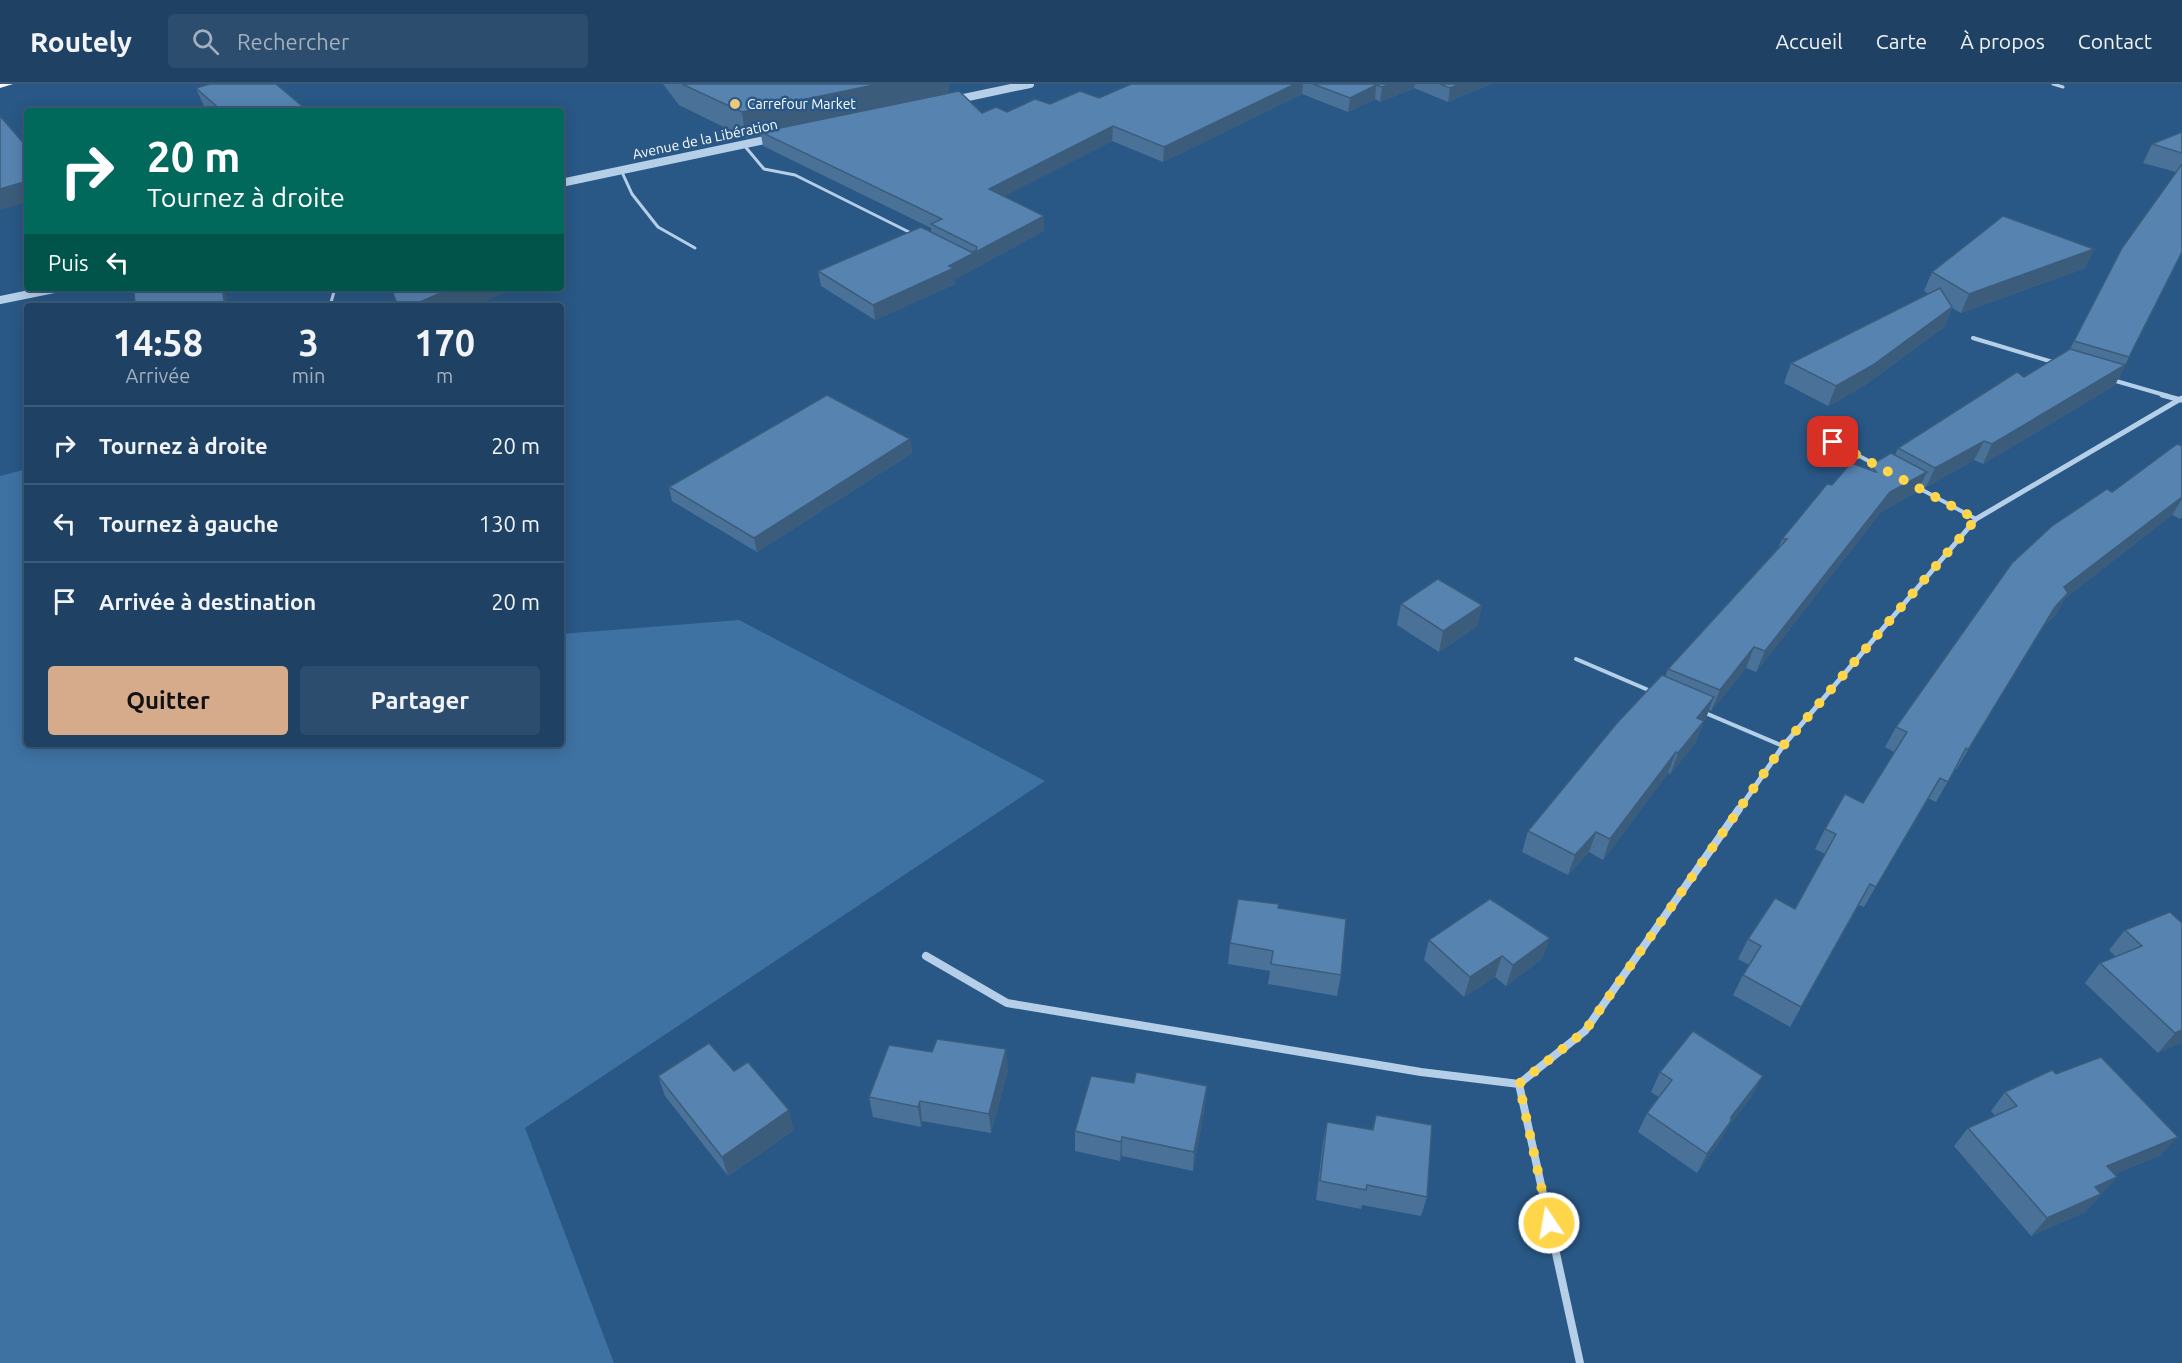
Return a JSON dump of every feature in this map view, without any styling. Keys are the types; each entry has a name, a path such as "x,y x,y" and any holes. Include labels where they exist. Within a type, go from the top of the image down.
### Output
{"main road":[{"path":"0,86 9,84"}],"street":[{"path":"940,103 1030,84"},
{"name":"Avenue de la Libération","path":"564,182 784,136"},
{"path":"0,300 44,291"},
{"path":"1973,338 2061,364"},
{"path":"2104,377 2181,399"},
{"path":"926,956 1006,1004 1421,1072 1519,1084 1585,1031 1783,746 1976,519 2181,399"},
{"path":"1519,1084 1580,1363"}],"lane":[{"path":"2053,84 2063,87"},
{"path":"743,144 765,169 795,175 921,238"},
{"path":"621,170 632,194 658,227 694,248"},
{"path":"1833,442 1884,469"},
{"path":"1905,480 1976,519"},
{"path":"1576,659 1663,696"},
{"path":"1695,709 1783,746"}],"shaded area":[{"path":"24,470 24,747 564,747 564,634 739,620 1045,781 525,1128 614,1363 0,1363 0,476"}],"building":[{"path":"210,84 276,84 304,108 219,108 196,88"},
{"path":"682,84 879,84 742,112"},
{"path":"1131,84 1295,84 1164,147 1113,126 989,189 1044,216 949,266 954,268 873,305 818,271 921,227 971,252 976,251 977,247 931,224 942,219 761,132 959,91 982,113 996,107 1007,112 1035,99 1050,104 1080,91 1099,98"},
{"path":"1313,84 1391,84 1382,87 1376,85 1350,98"},
{"path":"1440,84 1460,84 1450,88"},
{"path":"0,116 24,144 24,182 0,189"},
{"path":"2182,132 2182,153 2152,144"},
{"path":"2182,164 2182,252 2129,357 2074,341 2122,248"},
{"path":"2003,216 2094,249 1969,294 1932,272"},
{"path":"1940,288 1952,307 1873,365 1836,386 1791,363"},
{"path":"134,291 222,291 224,303 135,303"},
{"path":"392,291 445,291 418,303 397,303"},
{"path":"2070,349 2125,365 1992,444 1984,441 1935,468 1898,448 2017,372 2024,377"},
{"path":"827,395 910,439 754,538 669,487"},
{"path":"2177,444 2182,446 2182,497 2064,587 2068,593 2055,607 1968,750 1966,748 1948,782 1940,778 1876,887 1870,884 1801,1007 1743,975 1761,946 1748,939 1775,898 1795,909 1836,834 1825,829 1845,794 1863,803 1907,732 1896,727 2012,563 2052,526 2107,489 2112,492"},
{"path":"1891,453 1927,472 1890,492 1765,651 1754,647 1720,690 1668,669 1787,539 1782,539 1827,484 1832,485 1851,463 1876,472 1871,465"},
{"path":"1438,579 1482,605 1443,631 1401,604"},
{"path":"1662,675 1714,697 1697,718 1704,721 1678,753 1676,752 1610,839 1596,832 1575,855 1528,831 1617,723"},
{"path":"1238,899 1279,904 1278,908 1346,919 1341,975 1271,964 1273,951 1230,943"},
{"path":"1490,899 1550,938 1513,965 1502,956 1470,977 1429,940"},
{"path":"2170,912 2182,923 2182,1030 2175,1033 2100,963 2142,946 2125,930"},
{"path":"1693,1031 1763,1076 1731,1117 1731,1121 1707,1154 1647,1113 1672,1080 1660,1072"},
{"path":"937,1039 1006,1049 989,1114 920,1101 918,1107 869,1097 889,1045 932,1052"},
{"path":"709,1043 734,1071 748,1062 789,1110 722,1157 658,1076"},
{"path":"2101,1057 2178,1137 2107,1166 2117,1177 2095,1187 2101,1194 2047,1218 1968,1128 2017,1106 2005,1092 2052,1070 2056,1074"},
{"path":"1136,1072 1207,1086 1194,1152 1122,1137 1121,1142 1075,1131 1091,1076 1134,1083"},
{"path":"1376,1115 1432,1125 1427,1197 1367,1185 1366,1190 1320,1181 1327,1122 1373,1130"}],"place":[{"name":"Carrefour Market","path":"735,104"}],"route":[{"path":"1549,1223 1519,1084 1585,1031 1783,746 1976,519 1833,442"}]}
